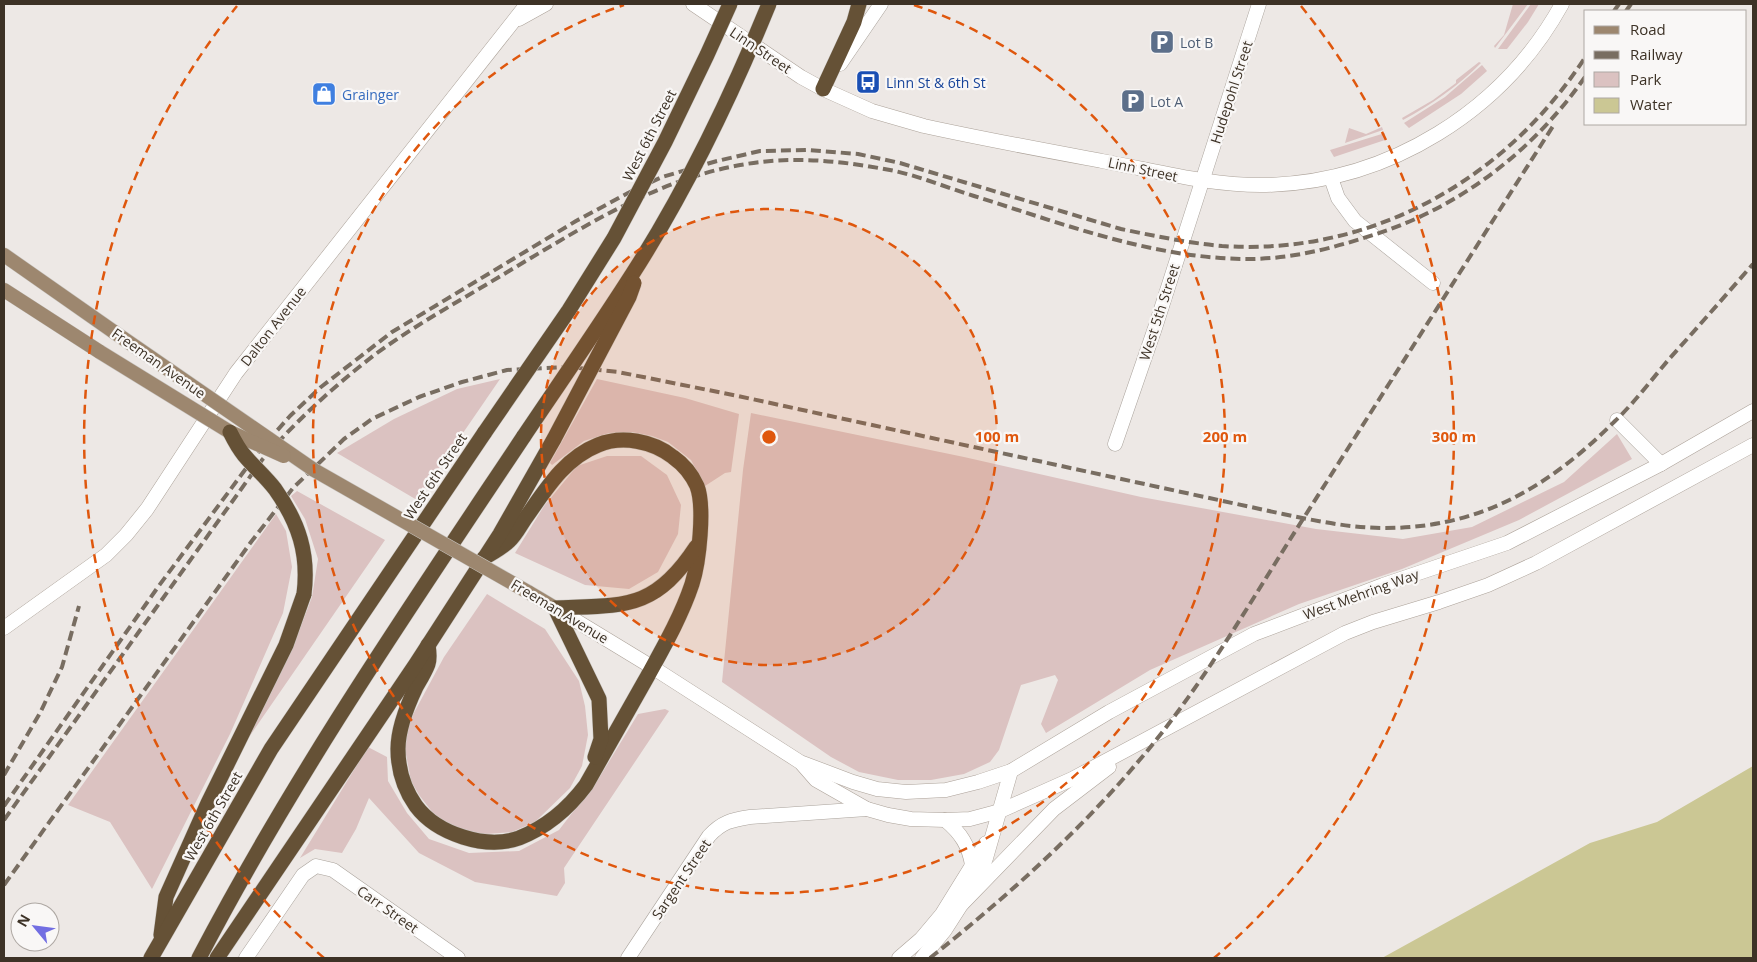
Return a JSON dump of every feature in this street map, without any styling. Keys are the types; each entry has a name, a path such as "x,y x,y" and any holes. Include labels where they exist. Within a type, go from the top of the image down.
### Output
{"highway":[{"name":"West 6th Street","path":"151,958 271,749 484,432 564,317 614,238 665,142 730,4"},
{"path":"199,958 240,881 301,778 381,651 607,314 641,260 692,169 730,94 770,4"},
{"path":"822,89 854,22 859,4"},
{"path":"217,958 428,645 484,558 554,439 630,298 641,260"},
{"path":"160,942 166,897 182,858 286,645 304,594 305,556 294,522 276,490 244,455 230,432"},
{"path":"428,645 429,662 410,700 401,726 398,748 400,770 408,792 417,807 448,831 469,840 493,842 517,838 541,828 556,818 572,803 586,785 680,614 693,582 700,542 701,513 697,487 689,472 678,460 663,449 642,442 622,441 599,444 581,453 565,466 543,493 510,540 484,558"},
{"path":"586,785 601,739 599,699 555,608 624,604 647,596 665,585 682,568 700,542"}],"main road":[{"name":"Dalton Avenue","path":"4,628 106,555 126,535 146,509 236,373 527,4"},
{"path":"514,22 546,4"},
{"name":"Linn Street","path":"692,4 801,77 822,89 872,111 924,126 1164,174 1203,180 1266,185 1331,178 1364,169 1424,142 1465,116 1493,92 1537,43 1562,4"},
{"path":"822,89 880,4"},
{"name":"Hudepohl Street","path":"1203,180 1260,4"},
{"path":"1331,178 1338,198 1355,221 1433,283"},
{"name":"West 5th Street","path":"1115,444 1203,180"},
{"name":"Freeman Avenue","path":"4,255 314,470 555,608 652,667 800,762 877,789 906,792 946,790 1011,771"},
{"name":"Freeman Avenue","path":"4,290 230,432 314,470"},
{"name":"West Mehring Way","path":"1011,771 1109,712 1254,634 1383,585 1507,543 1661,464 1753,411"},
{"path":"1617,420 1661,464"},
{"path":"1000,811 1072,779 1345,633 1372,622 1488,585 1536,563 1753,445"},
{"path":"962,904 1054,809 1143,741"},
{"name":"Freeman Avenue","path":"800,762 816,780 867,809 896,816 946,820 970,819 1000,811"},
{"path":"922,958 945,930 979,877 1011,771"},
{"name":"Sargent Street","path":"628,958 709,836 719,825 732,820 750,817 867,809"},
{"path":"946,820 964,839 970,852 972,865"},
{"path":"899,958 920,939 942,914 993,831"},
{"name":"Carr Street","path":"246,958 303,875 316,866 334,870 458,958"}],"green space":[{"path":"1513,4 1528,4 1495,48 1494,46 1504,35"},
{"path":"1531,4 1539,4 1528,22 1507,49 1498,49"},
{"path":"1479,62 1481,63 1454,87 1403,120 1402,118 1433,100 1456,83 1456,80"},
{"path":"1482,65 1487,71 1461,94 1409,128 1404,123 1445,97"},
{"path":"1382,127 1383,130 1345,143 1349,128 1366,134"},
{"path":"1385,133 1385,140 1334,157 1330,150"},
{"path":"500,379 417,500 337,453 394,419 457,389"},
{"path":"597,379 685,398 739,414 731,472 725,473 705,486 691,460 668,442 632,432 609,433 584,441 552,465 550,463"},
{"path":"751,413 964,457 1141,497 1316,529 1403,539 1472,527 1564,482 1617,434 1632,459 1519,520 1402,569 1299,604 1150,670 1046,733 1041,724 1058,680 1055,675 1021,685 999,750 990,762 964,774 931,780 898,780 859,772 831,757 722,682 743,470"},
{"path":"607,456 641,456 667,475 681,505 678,534 658,572 629,589 585,585 515,553 544,506 577,466"},
{"path":"297,491 385,540 247,740 299,631 312,597 318,559 305,519 291,496"},
{"path":"276,514 286,531 292,567 283,613 230,734 152,889 110,822 68,805"},
{"path":"487,594 545,629 579,681 585,706 588,735 582,766 570,788 535,822 512,832 473,835 448,824 433,813 411,781 405,749 409,722 444,657"},
{"path":"665,709 669,711 564,868 565,883 557,896 475,882 419,853 369,798 356,829 342,853 315,849 300,858 368,747 387,757 388,781 407,813 429,839 469,853 519,851 559,830 599,778 638,714"}],"water":[{"path":"1753,766 1753,958 1382,958 1590,843 1657,822"}],"railway":[{"path":"1615,10 1619,4"},
{"path":"1627,10 1631,4"},
{"path":"4,806 158,587 259,451 290,416 321,387 392,332 576,221 628,193 662,177 760,151 808,150 858,154 900,163 1121,229 1209,245 1277,246 1330,238 1382,223 1430,201 1475,173 1516,139 1554,100 1584,59"},
{"path":"4,820 262,460 303,417 361,365 408,332 573,233 608,213 644,196 681,181 718,170 758,162 799,160 835,162 905,173 1076,228 1144,246 1214,257 1249,259 1285,257 1337,246 1371,236 1446,204 1498,169 1522,149 1545,126 1584,78"},
{"path":"930,958 985,913 1064,841 1114,790 1160,735 1204,675 1555,123"},
{"path":"4,885 251,542 293,488 344,439 372,419 419,397 462,382 507,370 568,367 618,372 738,396 1308,519 1372,528 1419,526 1452,521 1482,512 1511,499 1565,466 1590,445 1630,406 1753,264"},
{"path":"4,775 40,713 62,667 79,606"}],"place":[{"name":"Lot B","path":"1162,42"},
{"name":"Linn St & 6th St","path":"868,82"},
{"name":"Grainger","path":"324,94"},
{"name":"Lot A","path":"1133,101"}]}
